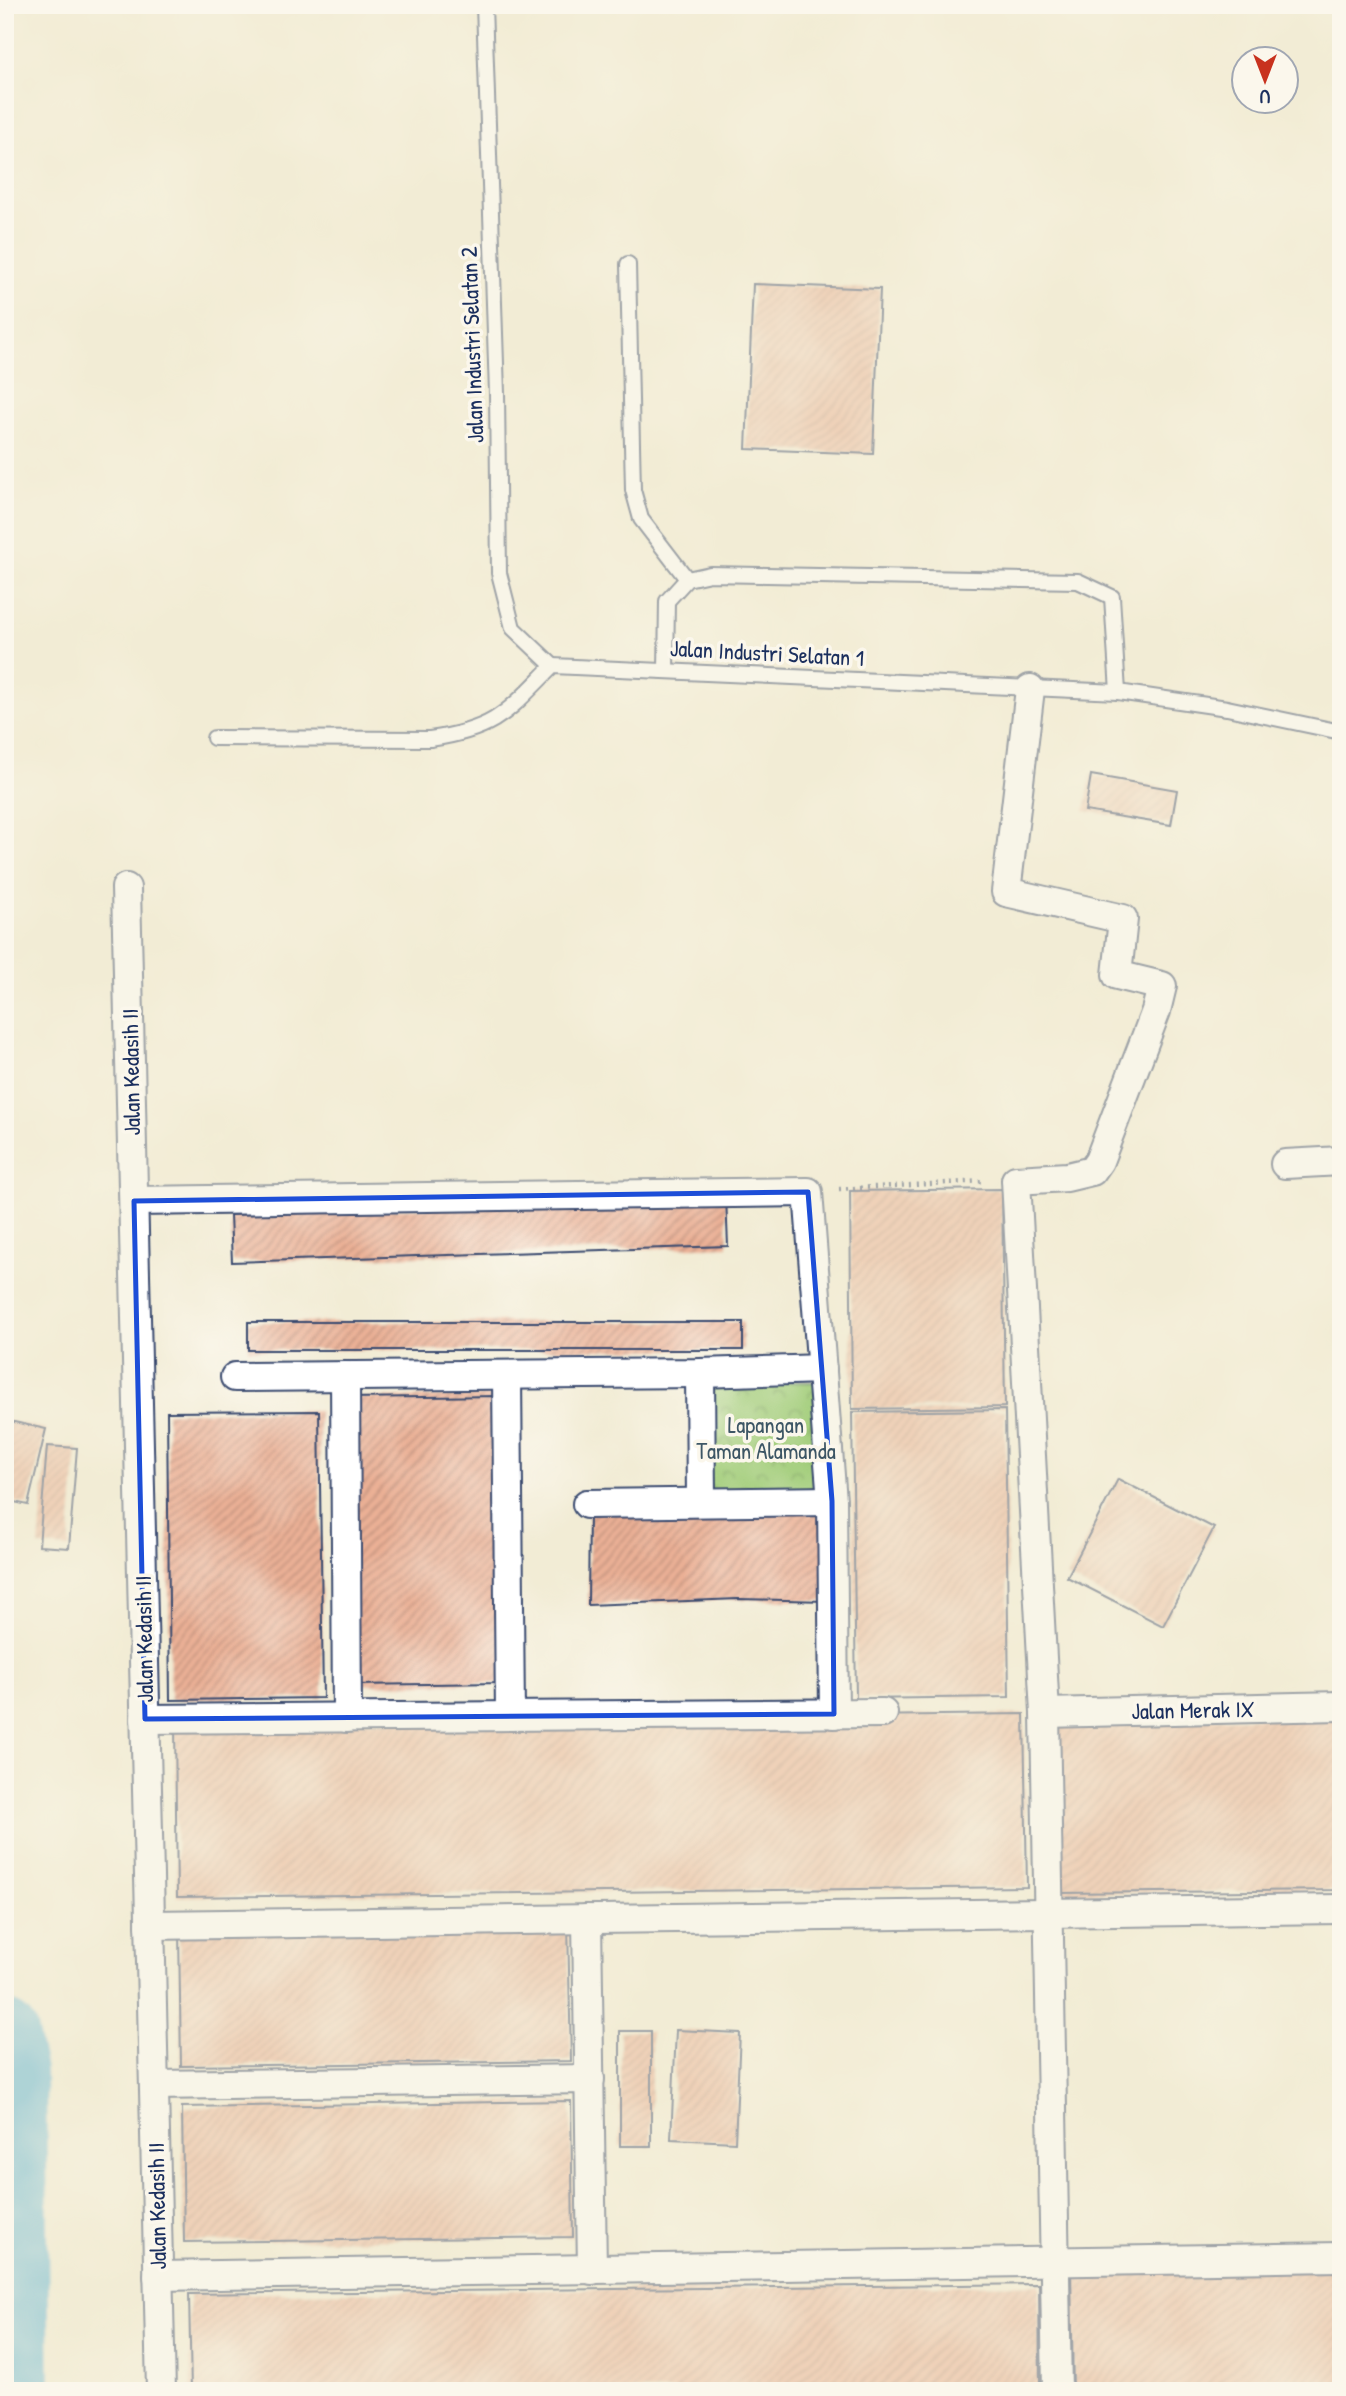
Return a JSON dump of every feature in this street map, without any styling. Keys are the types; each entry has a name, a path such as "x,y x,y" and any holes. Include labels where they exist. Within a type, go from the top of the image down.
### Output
{"street":[{"path":"1030,689 1006,892 1124,919 1117,975 1162,986 1156,1011 1093,1171 1067,1177 1016,1180 1045,1713 1057,2391"},
{"name":"Jalan Kedasih II","path":"126,888 161,2391"},
{"path":"1285,1164 1341,1161"},
{"path":"134,1201 808,1192 832,1501 834,1714"},
{"path":"235,1377 700,1373 822,1369"},
{"path":"700,1373 701,1502"},
{"path":"507,1375 510,1716"},
{"path":"345,1376 347,1718"},
{"path":"587,1504 832,1501"},
{"name":"Jalan Merak IX","path":"1045,1713 1341,1706"},
{"path":"145,1719 883,1713"},
{"path":"150,1925 1341,1909"},
{"path":"587,1919 592,2270"},
{"path":"154,2085 590,2078"},
{"path":"158,2276 1341,2257"}],"lane":[{"name":"Jalan Industri Selatan 2","path":"484,5 499,573 513,628 552,666"},
{"path":"628,264 633,490 641,519 687,579"},
{"path":"666,671 667,601 687,579 710,575 1077,581 1112,597 1118,692"},
{"name":"Jalan Industri Selatan 1","path":"552,666 1118,692 1227,708 1341,732"},
{"path":"214,738 430,739 461,734 505,715 552,666"}],"path":[{"path":"808,1192 1016,1180"}],"highlighted area":[{"path":"808,1192 832,1501 834,1714 145,1719 134,1201"}],"green space":[{"name":"Lapangan Taman Alamanda","path":"707,1381 823,1382 826,1496 708,1495"}],"building":[{"path":"753,284 880,289 873,454 746,449"},
{"path":"1091,775 1177,790 1171,825 1085,811"},
{"path":"1002,1189 1005,1407 852,1409 850,1191"},
{"path":"726,1197 728,1246 232,1262 230,1215"},
{"path":"248,1322 743,1322 743,1350 248,1350"},
{"path":"500,1396 504,1683 351,1685 347,1398"},
{"path":"1005,1410 1009,1697 856,1699 852,1412"},
{"path":"319,1411 323,1698 170,1700 167,1412"},
{"path":"5,1420 46,1429 28,1505 5,1500"},
{"path":"47,1446 77,1448 69,1548 39,1546"},
{"path":"1118,1479 1214,1528 1163,1626 1067,1577"},
{"path":"827,1510 826,1601 738,1599 588,1605 589,1513"},
{"path":"1024,1714 1027,1887 177,1897 175,1724"},
{"path":"1341,1717 1341,1890 1058,1893 1056,1720"},
{"path":"568,1925 571,2061 181,2066 179,1931"},
{"path":"676,2030 740,2033 735,2142 671,2139"},
{"path":"620,2031 651,2031 651,2146 620,2146"},
{"path":"571,2101 573,2237 184,2242 182,2107"},
{"path":"1341,2264 1341,2391 1073,2391 1071,2267"},
{"path":"1039,2284 1040,2391 191,2391 189,2294"}],"waterway":[{"path":"5,2034 13,2072 17,2391"}]}
